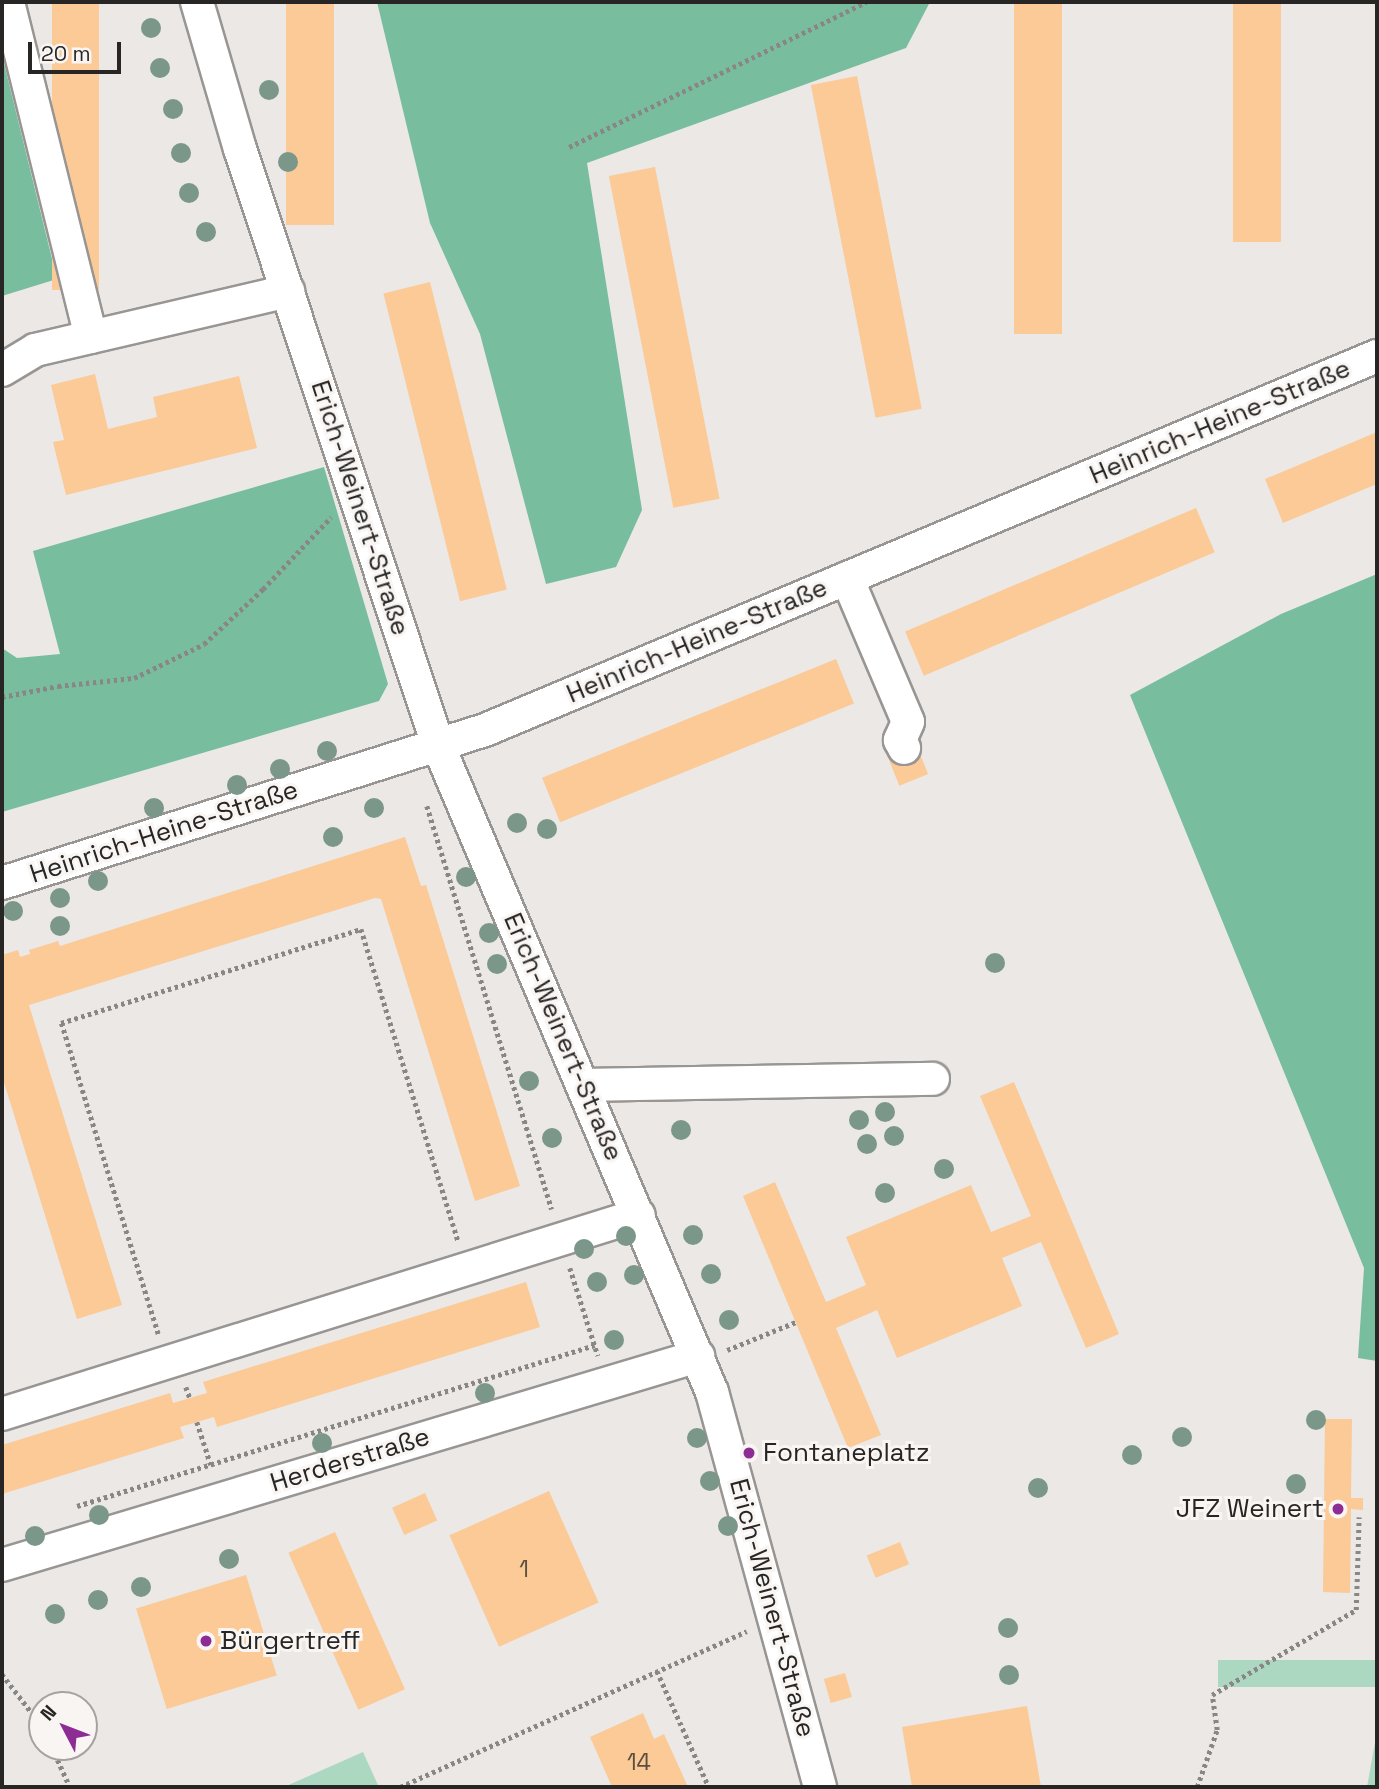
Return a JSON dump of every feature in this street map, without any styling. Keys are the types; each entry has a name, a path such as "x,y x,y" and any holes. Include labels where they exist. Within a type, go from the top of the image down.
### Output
{"street":[{"path":"8,2 90,337"},
{"name":"Erich-Weinert-Straße","path":"197,2 233,125 355,492 425,749 583,1085 698,1356 722,1422 820,1787"},
{"path":"2,370 35,350 288,292"},
{"name":"Heinrich-Heine-Straße","path":"2,883 485,730 1377,356"},
{"path":"847,578 908,722 900,740 904,748"},
{"path":"583,1085 933,1079"},
{"path":"2,1414 639,1215"},
{"name":"Herderstraße","path":"2,1565 698,1356"}],"path":[{"path":"569,147 866,2"},
{"path":"2,697 58,686 134,678 204,644 263,589 355,492"},
{"path":"425,749 561,1239 606,1384"},
{"path":"167,1362 61,1023 348,933 361,929 467,1269"},
{"path":"736,1347 796,1322"},
{"path":"67,1510 595,1345"},
{"path":"197,1422 211,1465"},
{"path":"1197,1787 1217,1730 1212,1695 1356,1610 1359,1517"},
{"path":"400,1787 775,1618"},
{"path":"657,1671 709,1787"},
{"path":"2,1674 28,1708"},
{"path":"2,1685 8,1682"},
{"path":"58,1761 70,1787"}],"green space":[{"path":"377,2 930,2 906,48 587,163 642,510 616,567 546,584 480,334 430,223"},
{"path":"2,55 57,279 2,296"},
{"path":"324,467 388,684 379,701 2,812 2,648 17,658 60,654 33,551"},
{"path":"1377,574 1377,1361 1358,1358 1364,1268 1130,695 1281,614"},
{"path":"1218,1660 1377,1660 1377,1687 1218,1687"},
{"path":"1377,1733 1377,1787 1367,1787 1374,1748"},
{"path":"363,1752 378,1785 374,1787 284,1787"}],"building":[{"path":"52,2 99,2 99,290 52,290"},
{"path":"286,2 334,2 334,225 286,225"},
{"path":"1014,2 1062,2 1062,334 1014,334"},
{"path":"1233,2 1281,2 1281,242 1233,242"},
{"path":"857,76 922,409 876,418 811,85"},
{"path":"655,167 719,499 673,508 609,176"},
{"path":"430,282 507,590 460,601 383,294"},
{"path":"95,374 108,429 157,417 153,397 239,376 257,448 66,495 53,442 64,440 51,385"},
{"path":"1377,432 1377,484 1283,523 1265,479"},
{"path":"1196,508 1215,552 924,676 905,631"},
{"path":"836,659 854,704 560,822 542,778"},
{"path":"918,749 928,774 899,786 889,761"},
{"path":"405,837 421,886 426,885 520,1186 475,1201 381,899 375,898 29,1005 122,1305 77,1319 2,1076 2,955 18,950 20,957 30,954 29,950 58,941 60,946"},
{"path":"1014,1082 1119,1334 1086,1348 1041,1242 1002,1258 1022,1306 897,1358 877,1310 836,1328 881,1435 848,1448 743,1196 775,1182 826,1302 866,1285 846,1237 971,1185 991,1232 1031,1216 980,1096"},
{"path":"526,1282 540,1327 217,1427 214,1417 180,1427 184,1438 2,1494 2,1445 170,1393 173,1403 207,1393 203,1382"},
{"path":"1325,1419 1352,1419 1351,1498 1363,1498 1363,1510 1351,1509 1350,1593 1323,1592"},
{"path":"549,1491 599,1602 499,1647 449,1535"},
{"path":"425,1493 437,1520 404,1535 392,1508"},
{"path":"335,1532 405,1689 358,1710 288,1553"},
{"path":"900,1542 909,1564 876,1578 867,1555"},
{"name":"Bürgertreff","path":"246,1575 277,1675 167,1709 136,1609"},
{"path":"845,1673 852,1697 831,1703 824,1679"},
{"path":"1027,1706 1041,1787 912,1787 902,1727"},
{"path":"643,1713 654,1739 664,1734 688,1787 612,1787 590,1737"}],"place":[{"name":"Fontaneplatz","path":"749,1453"},
{"name":"JFZ Weinert","path":"1338,1509"},
{"name":"Bürgertreff","path":"206,1641"}]}
